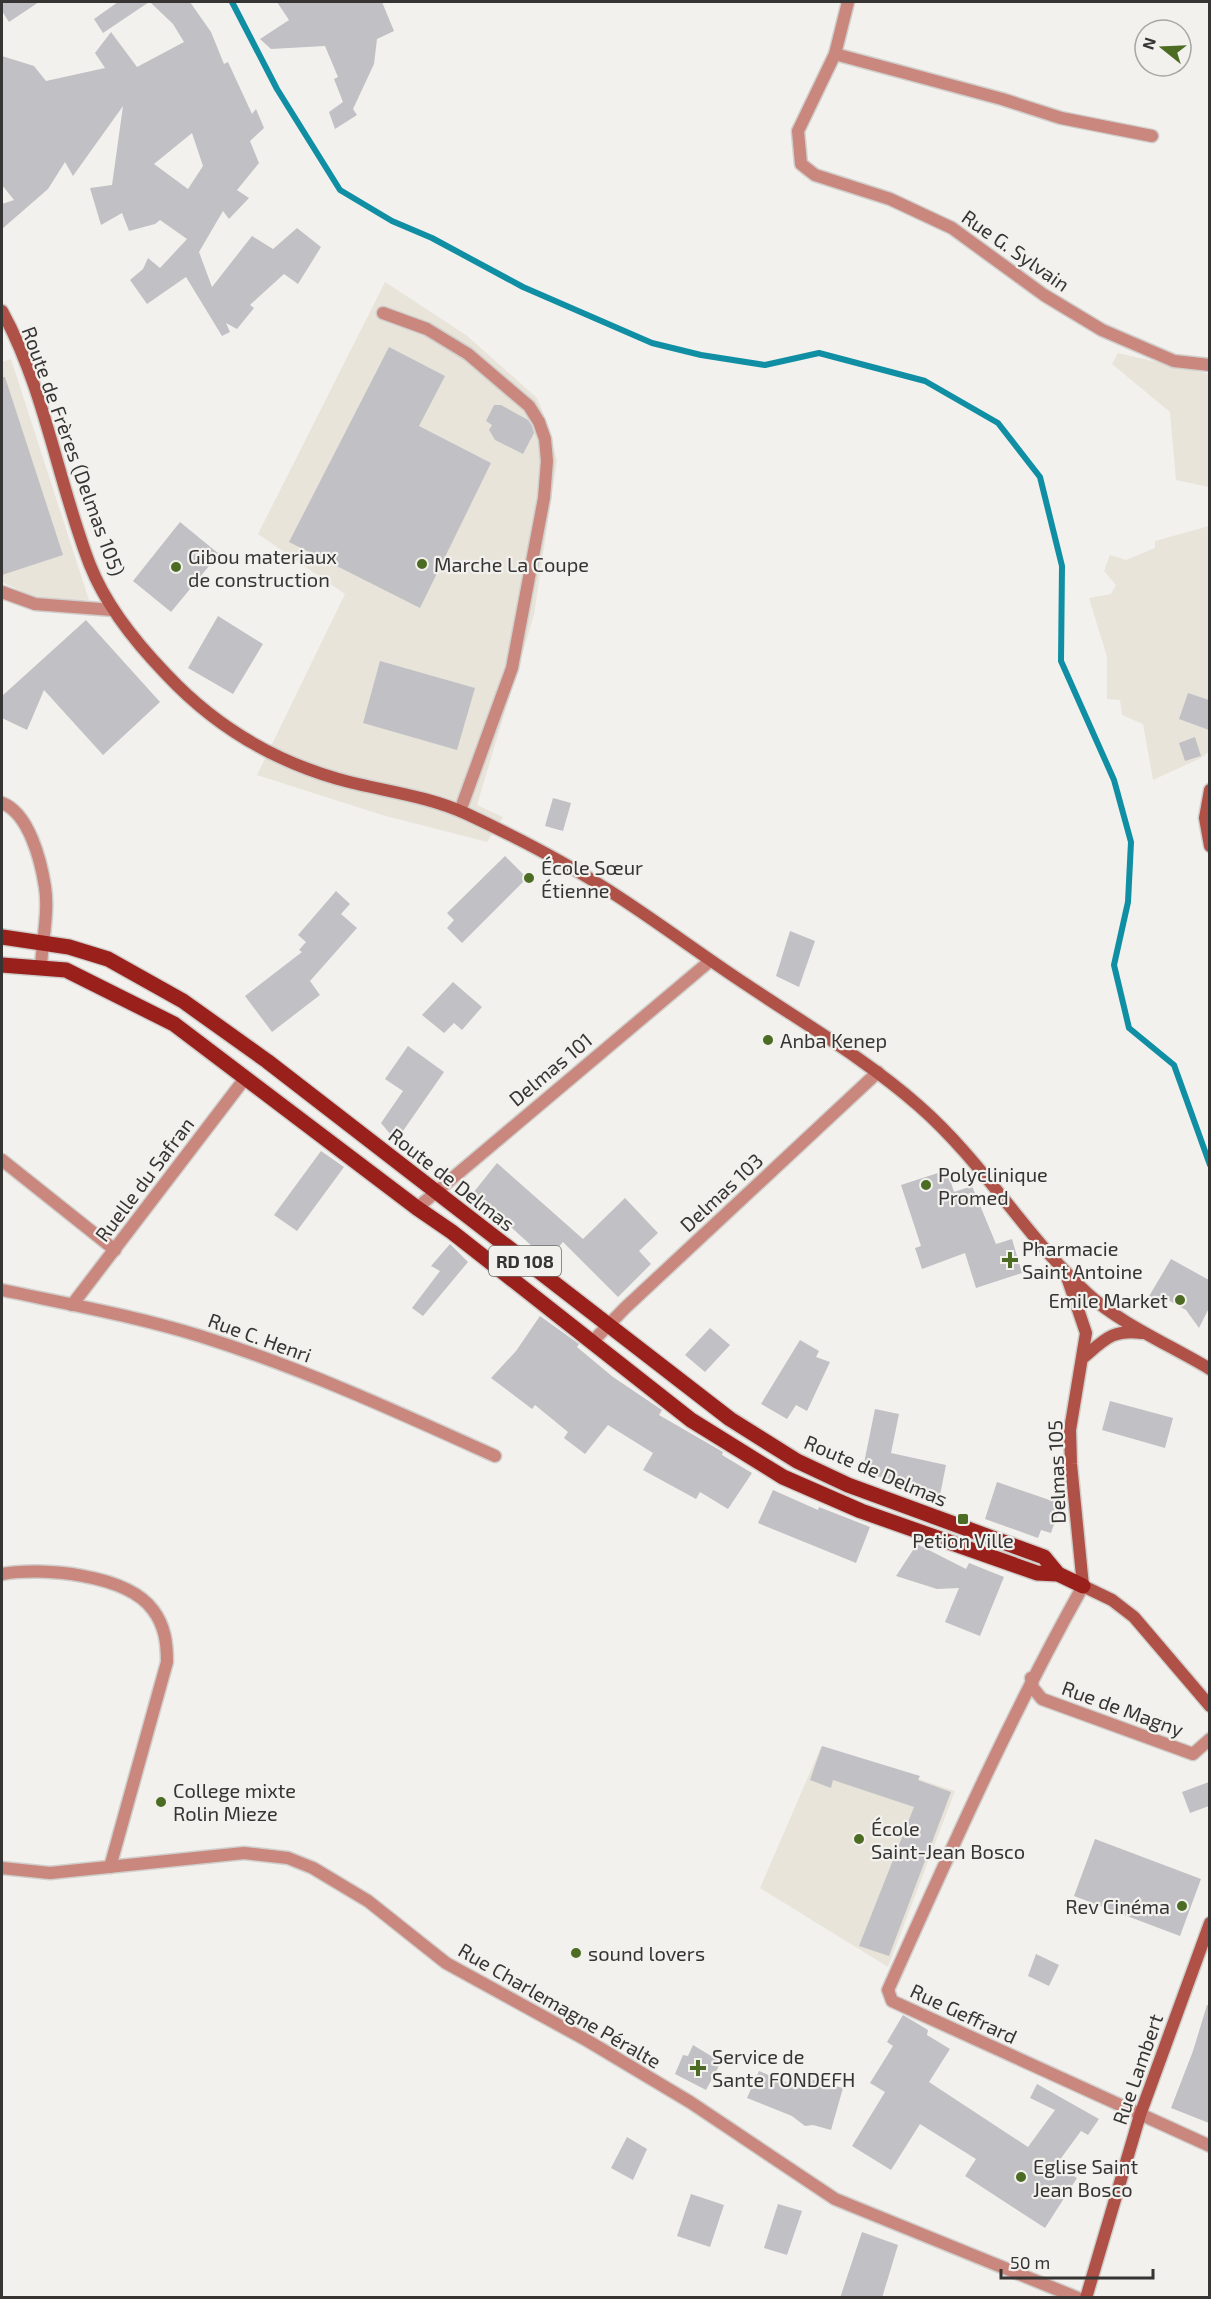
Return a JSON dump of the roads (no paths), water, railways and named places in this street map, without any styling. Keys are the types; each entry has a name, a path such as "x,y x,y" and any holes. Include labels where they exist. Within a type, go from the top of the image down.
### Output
{"main road":[{"name":"Route de Frères (Delmas 105)","path":"2,311 5,325 59,465 91,567 113,610 168,677 239,736 281,759 326,775 431,800 460,811 529,843 608,890 710,961 878,1072 922,1109 973,1162 1064,1269 1108,1311 1209,1369"},
{"path":"1209,790 1205,818 1209,846"},
{"name":"Route de Delmas","path":"2,937 42,942 108,959 183,1001 267,1061 730,1419 797,1461 891,1502 1044,1557 1058,1574"},
{"name":"Route de Delmas","path":"2,965 66,970 174,1024 417,1208 453,1232 691,1419 783,1477 872,1515 1037,1573 1058,1574 1112,1600 1134,1617 1209,1707"},
{"name":"Delmas 105","path":"1064,1269 1086,1333 1084,1358 1070,1430 1071,1464 1083,1586"},
{"path":"1084,1358 1106,1337 1125,1331 1152,1335"},
{"name":"Rue Lambert","path":"1086,2298 1140,2115 1209,1923"}],"street":[{"path":"848,2 835,54 1002,99 1060,118 1152,136"},
{"name":"Rue G. Sylvain","path":"835,54 798,131 801,164 814,175 891,199 952,228 1044,295 1102,330 1174,361 1209,364"},
{"path":"383,313 427,329 468,354 529,405 539,422 545,440 548,461 544,498 512,668 460,811"},
{"path":"2,592 35,604 113,610"},
{"path":"2,803 10,806 32,836 45,888 41,967"},
{"name":"Delmas 101","path":"417,1208 710,961"},
{"name":"Delmas 103","path":"592,1342 878,1072"},
{"name":"Ruelle du Safran","path":"72,1305 246,1077"},
{"path":"2,1160 115,1250"},
{"name":"Rue C. Henri","path":"2,1290 137,1318 202,1337 348,1389 495,1456"},
{"path":"2,1574 25,1570 48,1570 107,1582 152,1608 162,1624 167,1641 167,1662 110,1867"},
{"name":"Rue Geffrard","path":"1083,1586 1031,1678 888,1990 891,2001 1209,2146"},
{"name":"Rue de Magny","path":"1031,1678 1033,1688 1042,1700 1193,1754 1209,1739"},
{"name":"Rue Charlemagne Péralte","path":"2,1868 51,1873 244,1853 288,1858 314,1868 368,1900 446,1963 579,2036 690,2102 835,2199 1078,2298"}],"waterway":[{"path":"232,2 277,89 340,190 392,221 432,238 523,287 652,343 701,355 765,365 819,353 925,381 998,423 1040,477 1062,566 1061,661 1114,780 1131,842 1128,902 1114,965 1129,1028 1174,1065 1210,1165"}],"place":[{"name":"Marche La Coupe","path":"422,564"},
{"name":"Gibou materiaux de construction","path":"176,567"},
{"name":"École Sœur Étienne","path":"529,878"},
{"name":"Anba Kenep","path":"768,1040"},
{"name":"Polyclinique Promed","path":"926,1185"},
{"name":"Pharmacie Saint Antoine","path":"1010,1260"},
{"name":"Emile Market","path":"1180,1300"},
{"name":"Petion Ville","path":"963,1519"},
{"name":"College mixte Rolin Mieze","path":"161,1802"},
{"name":"École Saint-Jean Bosco","path":"859,1839"},
{"name":"Rev Cinéma","path":"1182,1906"},
{"name":"sound lovers","path":"576,1953"},
{"name":"Service de Sante FONDEFH","path":"698,2068"},
{"name":"Eglise Saint Jean Bosco","path":"1021,2177"}]}
